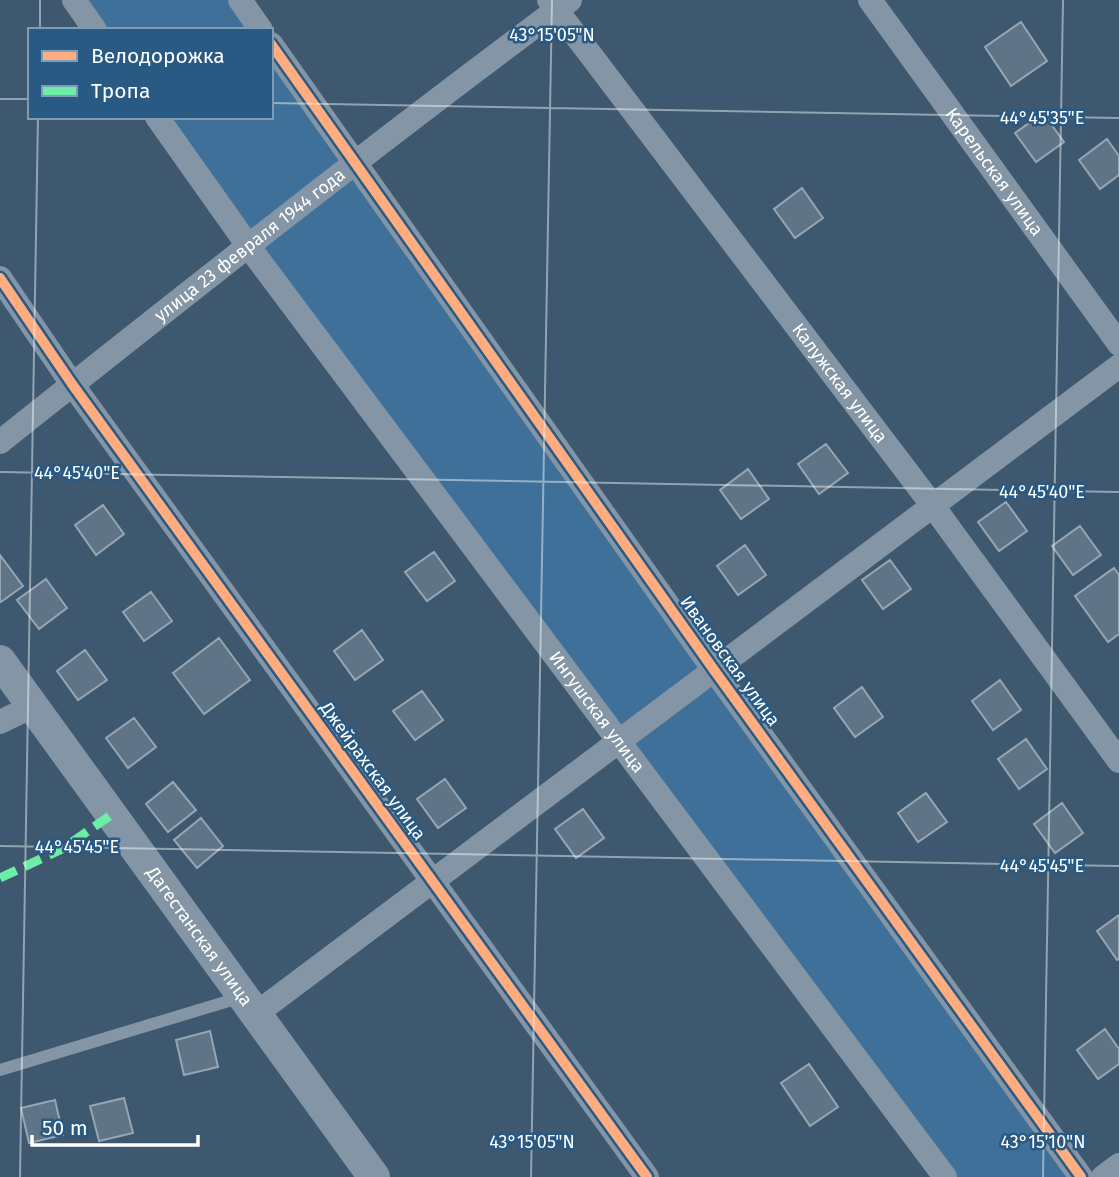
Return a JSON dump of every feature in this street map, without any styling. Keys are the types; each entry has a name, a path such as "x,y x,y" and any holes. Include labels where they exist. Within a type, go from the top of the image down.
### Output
{"street":[{"path":"74,0 94,28"},
{"path":"240,0 260,28"},
{"name":"Карельская улица","path":"870,0 1119,344"},
{"name":"улица 23 февраля 1944 года","path":"0,442 559,3"},
{"name":"Калужская улица","path":"559,3 1119,761"},
{"name":"Ивановская улица","path":"273,47 714,670 1081,1177"},
{"name":"Ингушская улица","path":"158,119 249,247 945,1177"},
{"name":"Джейрахская улица","path":"0,278 72,384 647,1177"},
{"path":"249,1005 431,882 1119,366"},
{"name":"Дагестанская улица","path":"0,661 374,1177"},
{"path":"0,722 32,707"},
{"path":"1102,1177 1119,1165"}],"lane":[{"path":"0,1070 249,1005"}],"shaded area":[{"path":"69,0 240,0 260,28 90,28"},
{"path":"273,47 1081,1177 945,1177 155,119 273,119"}],"building":[{"path":"1021,22 1047,61 1011,86 985,47"},
{"path":"1043,113 1064,142 1036,162 1015,133"},
{"path":"1107,139 1119,156 1119,175 1100,189 1079,160"},
{"path":"802,188 823,218 795,238 774,209"},
{"path":"826,444 848,473 819,494 798,464"},
{"path":"748,469 769,499 741,519 720,490"},
{"path":"1006,502 1027,531 999,551 978,522"},
{"path":"103,505 124,534 96,555 75,525"},
{"path":"1080,526 1101,555 1073,575 1052,546"},
{"path":"745,545 766,575 738,595 717,566"},
{"path":"434,552 455,581 427,601 405,572"},
{"path":"0,555 23,586 1,602 0,601"},
{"path":"890,560 911,589 883,609 862,580"},
{"path":"1114,568 1119,575 1119,634 1108,642 1075,596"},
{"path":"46,579 67,608 39,629 17,600"},
{"path":"151,592 172,621 144,641 123,612"},
{"path":"362,630 383,660 355,680 334,651"},
{"path":"219,638 250,680 204,714 173,673"},
{"path":"85,650 107,680 78,700 57,671"},
{"path":"1000,680 1021,710 993,730 972,701"},
{"path":"862,687 883,717 855,737 834,708"},
{"path":"422,691 443,720 415,740 393,711"},
{"path":"134,718 156,747 128,768 106,738"},
{"path":"1026,739 1047,769 1019,789 998,759"},
{"path":"445,779 466,808 438,828 417,799"},
{"path":"173,782 196,810 168,832 146,804"},
{"path":"926,793 947,822 918,842 898,813"},
{"path":"1062,803 1083,833 1055,853 1034,824"},
{"path":"583,809 604,838 576,858 555,829"},
{"path":"201,818 223,846 197,868 174,840"},
{"path":"1119,915 1119,959 1117,960 1097,931"},
{"path":"1105,1029 1119,1049 1119,1064 1098,1079 1077,1050"},
{"path":"210,1031 218,1067 184,1075 176,1040"},
{"path":"809,1064 838,1107 810,1126 781,1083"},
{"path":"124,1098 133,1133 99,1141 90,1106"},
{"path":"55,1100 63,1135 29,1143 21,1108"}],"marked path":[{"path":"0,878 62,849 111,815"}],"cycle path":[{"path":"273,47 714,670 1081,1177"},
{"path":"0,278 72,384 647,1177"}]}
